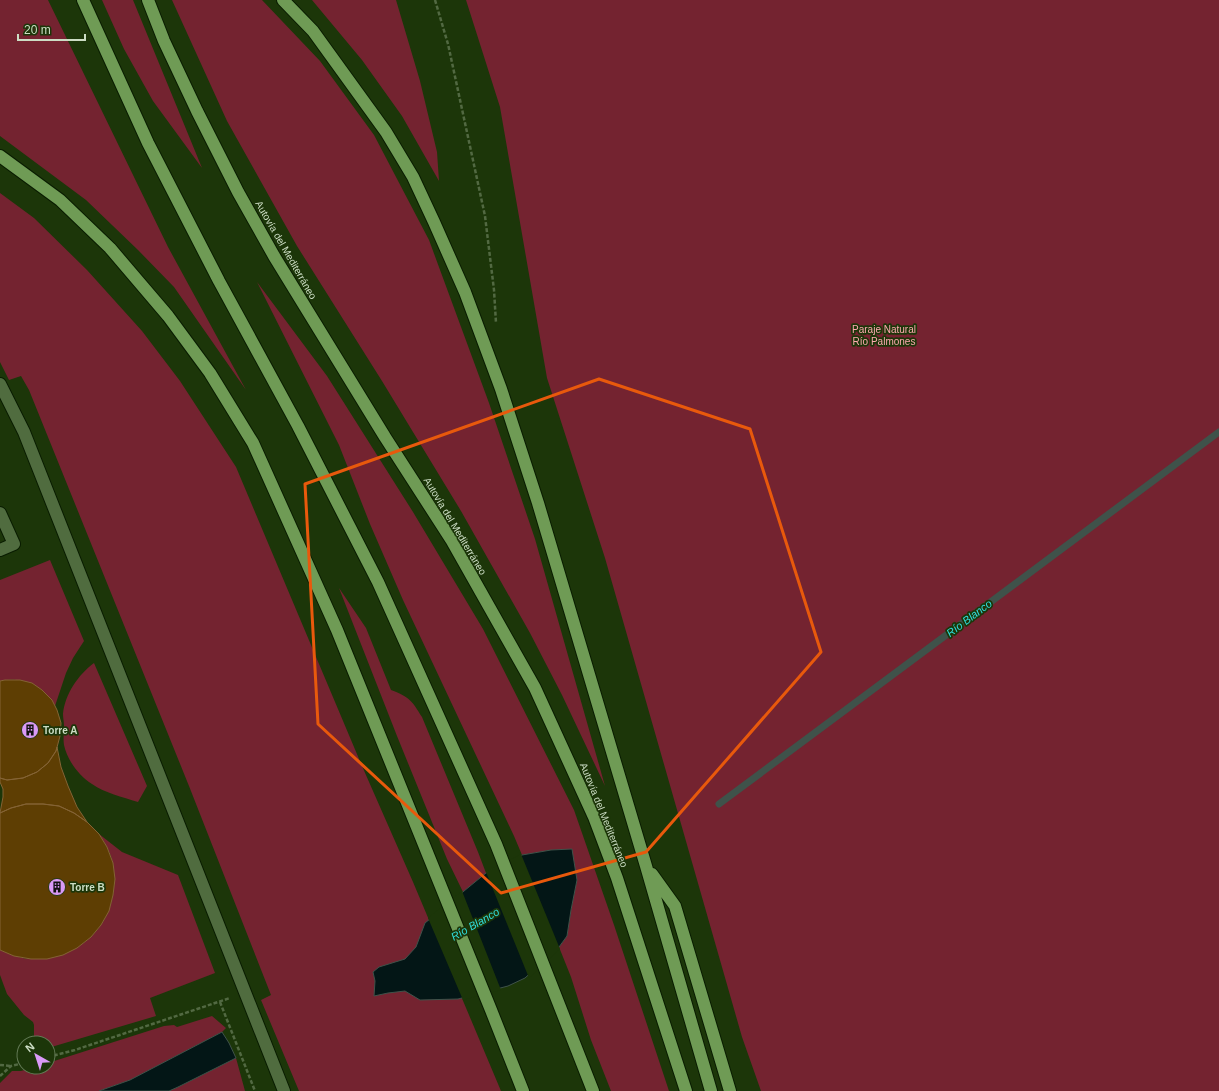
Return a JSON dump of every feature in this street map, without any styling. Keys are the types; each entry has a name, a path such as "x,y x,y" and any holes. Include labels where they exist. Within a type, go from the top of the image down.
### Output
{"highway":[{"path":"83,0 148,143 219,281 298,426 378,582 496,844 593,1091"},
{"name":"Autovía del Mediterráneo","path":"148,0 164,41 197,111 238,192 274,256 385,437 452,541 535,688 594,817 617,878 686,1091"},
{"path":"283,0 313,31 386,132 412,177 465,292 501,390 538,503 711,1091"},
{"path":"0,156 60,200 110,248 168,316 210,373 253,443 337,630 523,1091"},
{"path":"646,866 675,906 730,1091"}],"street":[{"path":"0,384 24,432 284,1091"},
{"path":"0,513 14,544 0,550"}],"path":[{"path":"435,0 448,44 485,216 497,328"},
{"path":"56,1055 75,1050 245,993"},
{"path":"220,1002 255,1091"},
{"path":"0,1065 16,1065"},
{"path":"0,1076 11,1066"}],"highlighted area":[{"path":"599,379 750,429 821,652 646,852 501,893 318,724 305,484"}],"green space":[{"path":"0,0 48,0 168,247 246,390 174,287 86,200 0,136"},
{"path":"102,0 133,0 202,168 153,101 124,49"},
{"path":"172,0 262,0 320,61 374,135 429,240 489,403 535,539 605,786 562,695 530,633 461,511 382,381 297,246 227,121"},
{"path":"312,0 396,0 420,81 437,152 439,181 402,116 362,60"},
{"name":"Paraje Natural Río Palmones","path":"466,0 1219,0 1219,1091 761,1091 742,1037 605,558 547,378 500,107"},
{"path":"0,193 34,218 87,270 142,331 180,381 236,467 501,1091 299,1091 261,1000 271,995 189,786 29,390 21,376 9,380 0,362"},
{"path":"257,282 327,376 413,512 483,629 574,810 669,1091 611,1091 591,1040 571,977 559,947 567,936 573,897 551,850 522,855 403,600 370,524 339,445"},
{"path":"50,560 84,641 73,658 66,673 55,706 45,693 32,684 16,680 0,681 0,580"},
{"path":"339,588 366,628 391,690 407,697 422,717 478,852 486,873 463,892 447,859"},
{"path":"94,663 147,786 138,802 108,792 87,781 74,767 66,751 64,743 63,714 66,699 78,679"},
{"path":"99,834 122,852 178,875 215,973 150,998 156,1016 56,1046 56,1035 34,1035 33,1022 24,1015 7,994 0,975 0,950 24,958 44,958 55,956 76,948 94,934 106,916 113,896 113,864 108,848"},
{"path":"212,1016 226,1028 222,1032 130,1080 99,1091 0,1091 0,1083 12,1071 16,1071 16,1075 56,1075 56,1060 164,1026 174,1025 177,1027"},
{"path":"236,1058 245,1091 169,1091 178,1087"}],"water":[{"path":"572,849 577,880 567,936 559,947 525,978 508,986 458,999 420,1000 405,991 374,996 375,981 373,972 379,967 405,959 416,947 425,923 486,873 522,855 551,850"},
{"path":"222,1032 236,1058 178,1087 169,1091 99,1091 130,1080"}],"pier":[{"path":"521,854 560,949 529,978 486,872"},
{"path":"462,891 501,990 463,1000 428,918"}],"building":[{"name":"Torre A","path":"20,680 32,683 42,690 52,700 61,723 60,736 56,751 48,763 37,772 23,778 7,780 0,778 0,681"},
{"path":"57,747 61,767 68,786 77,807 87,822 74,813 59,806 43,804 26,804 0,813 3,789 0,778 7,780 23,778 37,772 48,763"},
{"name":"Torre B","path":"26,804 59,806 74,813 87,822 99,834 107,847 113,863 115,879 113,895 109,911 101,925 91,937 77,948 63,955 47,959 31,959 14,956 0,950 0,813"}],"waterway":[{"name":"Río Blanco","path":"719,804 1219,432"}],"place":[{"name":"Torre A","path":"30,730"},
{"name":"Torre B","path":"57,887"}]}
